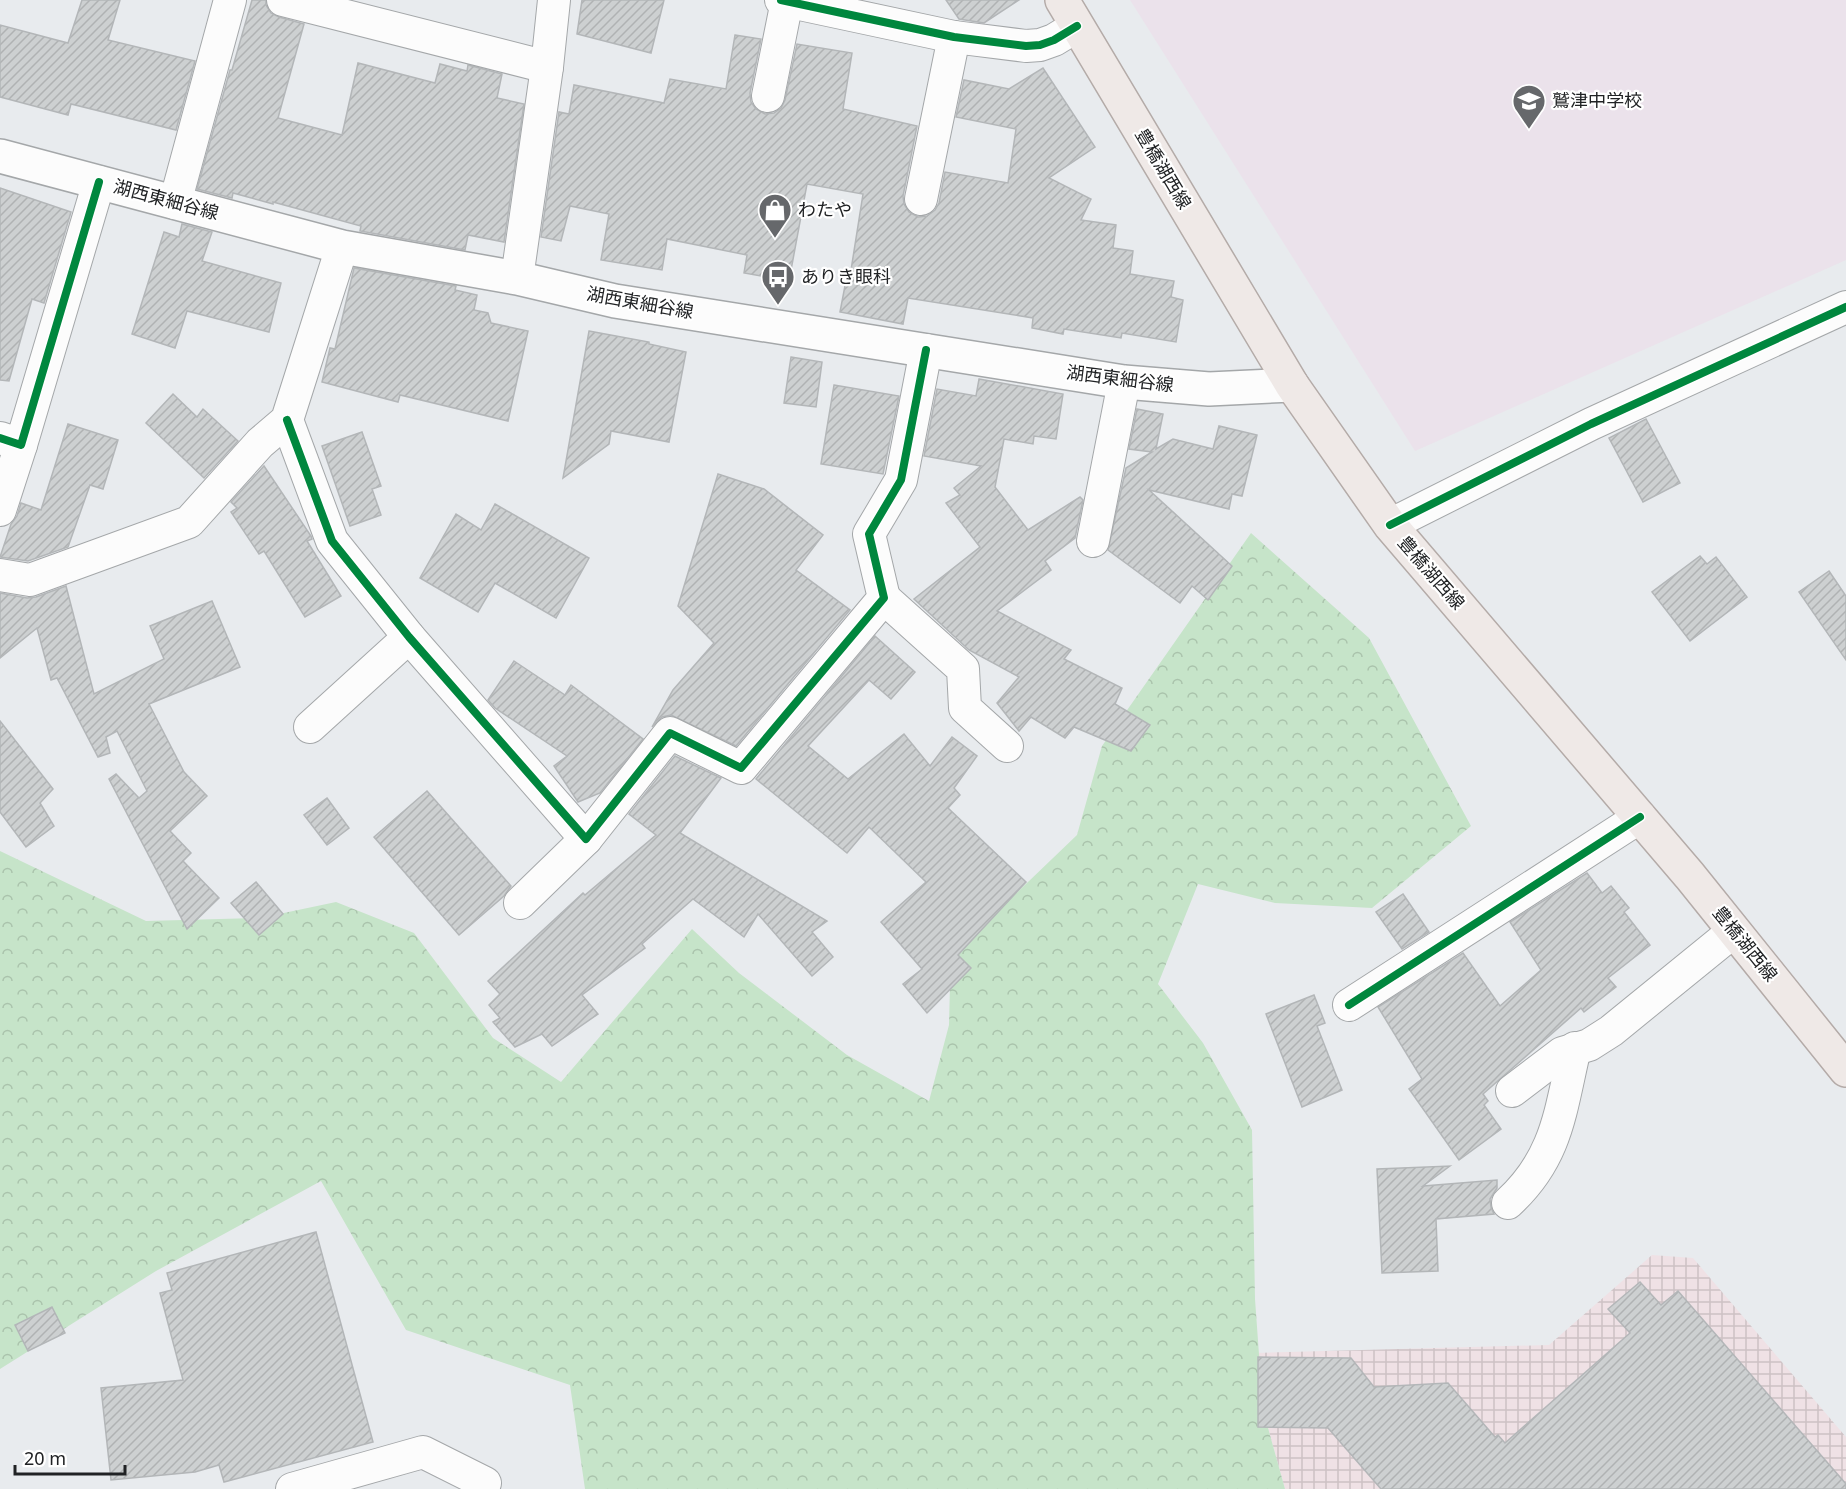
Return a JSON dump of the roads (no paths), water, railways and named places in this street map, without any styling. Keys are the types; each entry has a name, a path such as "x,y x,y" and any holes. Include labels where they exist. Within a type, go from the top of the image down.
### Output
{"main road":[{"name":"豊橋湖西線","path":"1069,13 1292,385 1390,525 1640,817 1846,1070"},
{"name":"湖西東細谷線","path":"0,156 342,247 517,278 615,301 1124,382 1209,389 1292,385"}],"street":[{"path":"175,203 230,0"},
{"path":"283,0 547,67"},
{"path":"517,278 547,67 554,0"},
{"path":"768,96 784,1 954,37 1033,45 1054,40 1069,13"},
{"path":"921,198 954,37"},
{"path":"0,510 10,441 99,182"},
{"path":"0,575 30,580 189,522 260,443 288,420 342,247"},
{"path":"1390,525 1591,424 1846,307"},
{"path":"926,350 901,480 869,534 884,598 963,669 965,708 1007,746"},
{"path":"1093,541 1124,382"},
{"path":"288,420 332,542 409,637 586,839"},
{"path":"520,903 586,839 670,733 741,768 884,598"},
{"path":"310,727 409,637"},
{"path":"1349,1005 1640,817"},
{"path":"1512,1090 1562,1053 1588,1045 1611,1031 1734,931"},
{"path":"1508,1203 1527,1186 1546,1156 1559,1122 1575,1048"},
{"path":"292,1489 423,1452 485,1483"}],"place":[{"name":"鷲津中学校","path":"1529,130"},
{"name":"わたや","path":"775,239"},
{"name":"ありき眼科","path":"778,306"}]}
